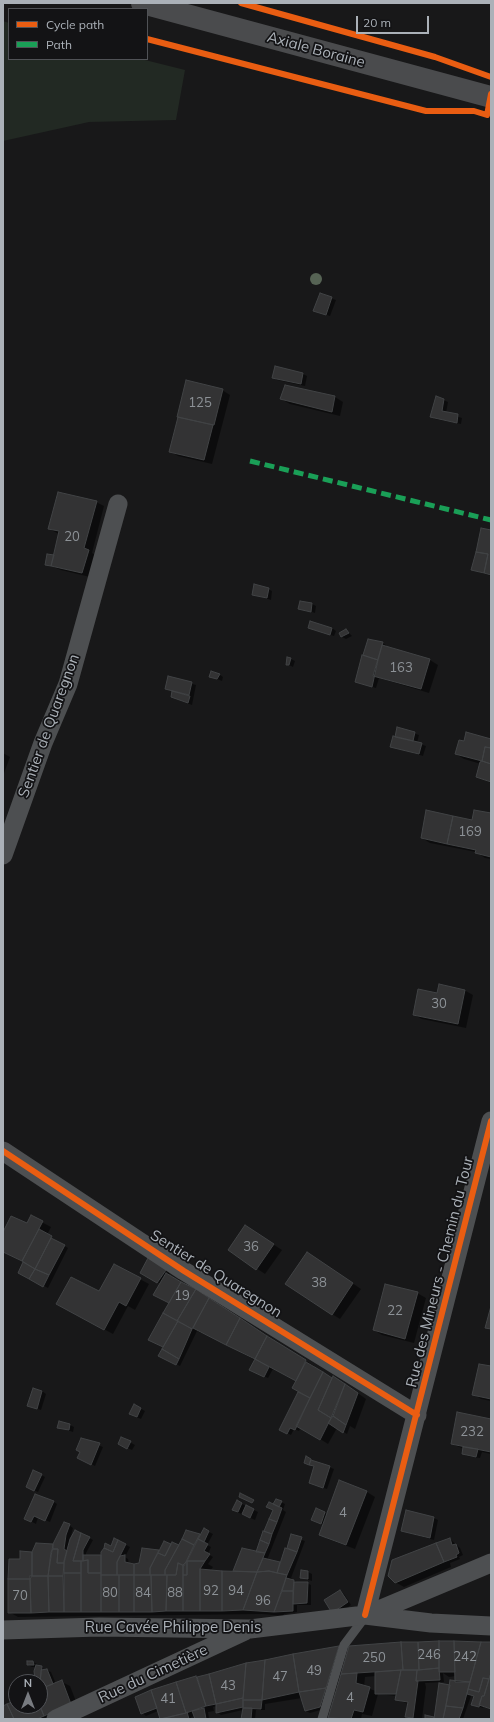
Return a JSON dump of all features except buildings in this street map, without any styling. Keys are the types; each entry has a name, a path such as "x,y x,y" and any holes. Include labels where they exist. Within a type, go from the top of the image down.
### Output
{"main road":[{"name":"Axiale Boraine","path":"142,3 491,97"}],"street":[{"name":"Sentier de Quaregnon","path":"3,855 43,743 68,684 118,504"},
{"name":"Rue des Mineurs - Chemin du Tour","path":"365,1615 491,1121"},
{"name":"Sentier de Quaregnon","path":"3,1151 184,1271 417,1415"},
{"path":"365,1615 491,1563"},
{"path":"365,1615 431,1623 491,1626"},
{"name":"Rue Cavée Philippe Denis","path":"3,1630 99,1627 250,1629 365,1615"},
{"name":"Rue du Cimetière","path":"56,1719 250,1629"}],"lane":[{"path":"322,1719 344,1645 365,1615"}],"shaded area":[{"path":"3,21 8,23 8,60 145,60 185,70 176,120 89,122 3,141"}],"marked path":[{"path":"250,461 491,520"}],"cycle path":[{"path":"241,3 435,57 491,77"},
{"path":"148,39 426,111 474,111 487,115 491,94"},
{"path":"365,1615 491,1121"},
{"path":"3,1151 184,1271 417,1415"}]}
